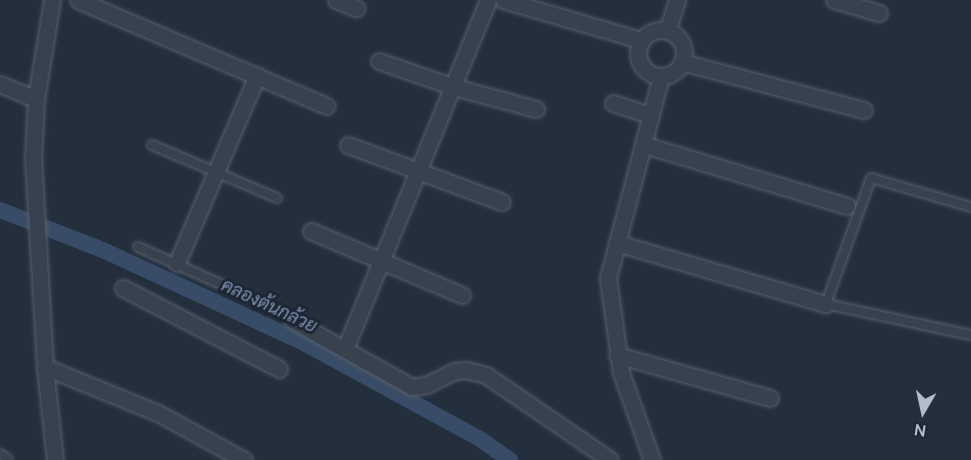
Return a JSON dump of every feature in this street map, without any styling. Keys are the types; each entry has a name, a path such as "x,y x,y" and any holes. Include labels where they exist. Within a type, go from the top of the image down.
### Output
{"street":[{"path":"52,0 36,99 34,168 45,367 55,460"},
{"path":"78,0 326,106"},
{"path":"336,0 356,8"},
{"path":"345,349 380,258 454,87 488,0"},
{"path":"503,0 642,40"},
{"path":"667,31 677,0"},
{"path":"834,0 879,12"},
{"path":"658,30 667,31 681,43 682,62 674,72 661,76 649,73 640,64 637,52 642,40 658,30"},
{"path":"379,61 454,87 536,109"},
{"path":"682,62 864,110"},
{"path":"177,263 257,75"},
{"path":"652,460 617,355 608,278 645,145 661,76"},
{"path":"0,84 36,99"},
{"path":"613,103 651,115"},
{"path":"348,145 502,202"},
{"path":"645,145 847,206"},
{"path":"311,231 380,258 462,295"},
{"path":"617,243 826,304"},
{"path":"123,288 279,369"},
{"path":"292,320 412,387 426,385 455,371 466,370 486,375 610,460"},
{"path":"617,355 770,398"},
{"path":"45,367 158,413 244,460"}],"lane":[{"path":"152,145 277,198"},
{"path":"971,207 871,178 826,304 971,335"},
{"path":"138,247 224,285"},
{"path":"0,454 8,459"}],"waterway":[{"name":"คลองต้นกล้วย","path":"0,210 105,251 304,343 480,439 510,460"}]}
